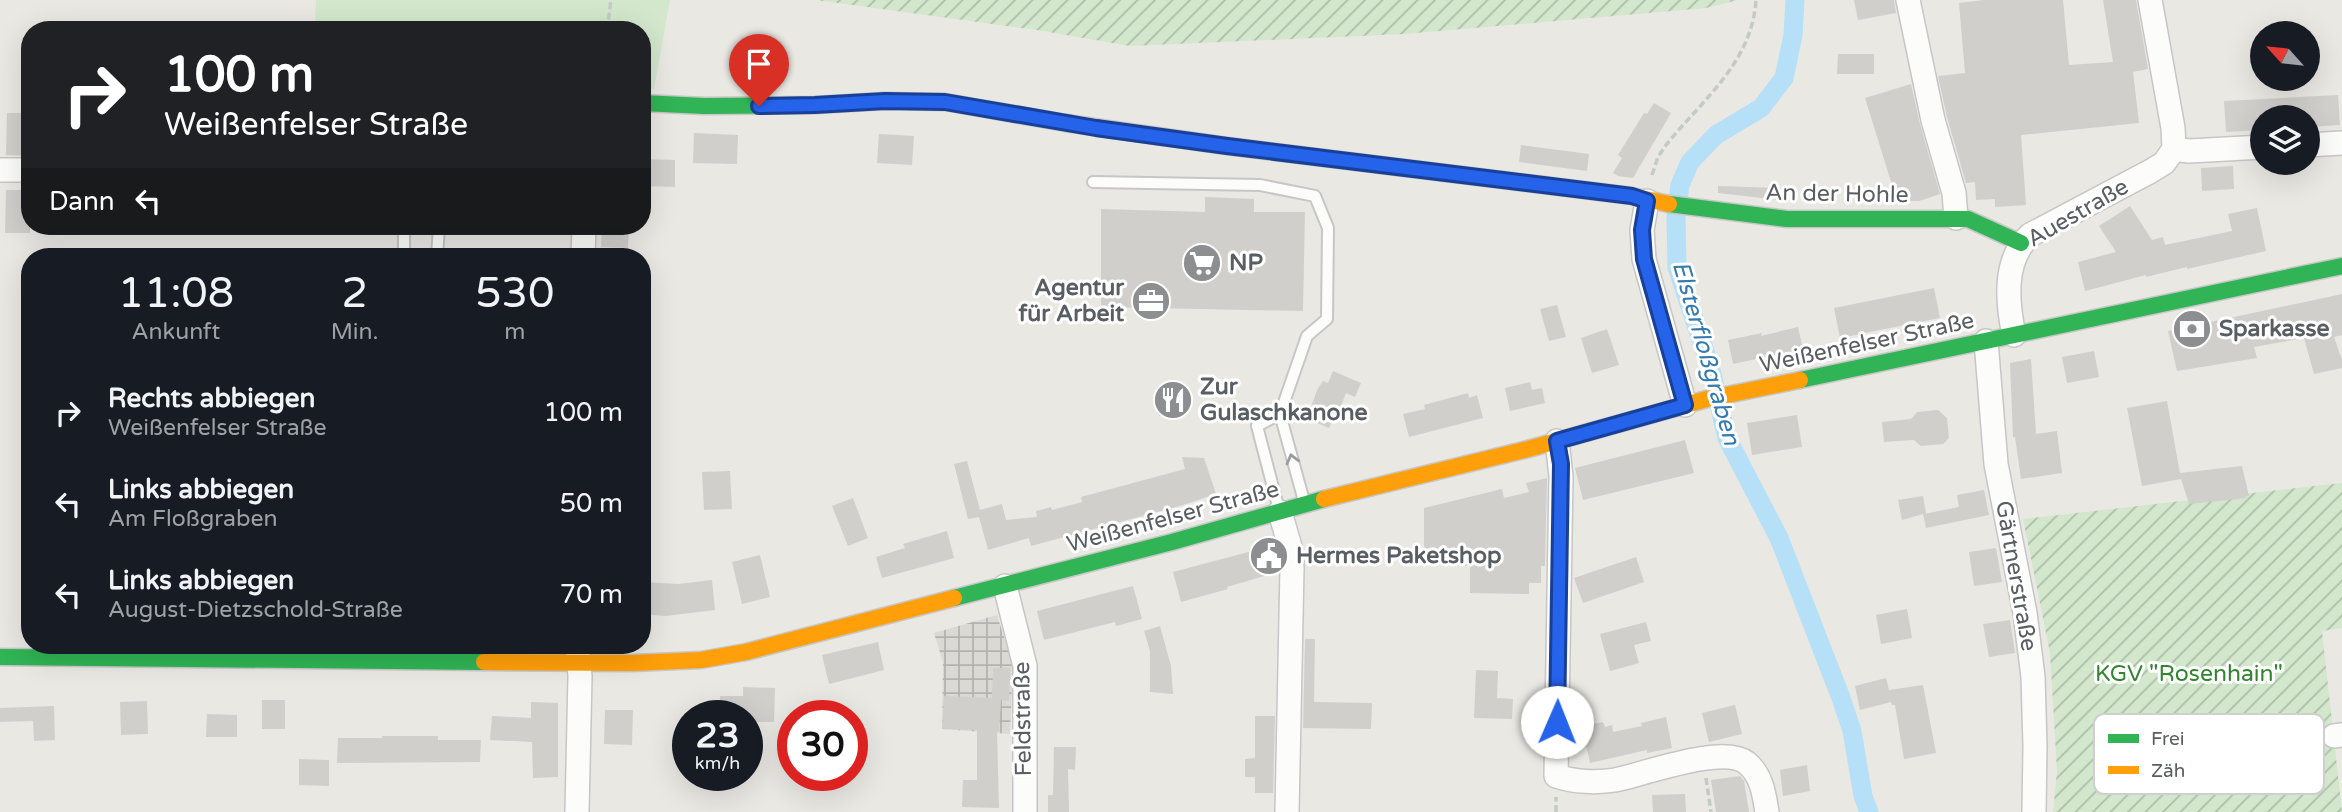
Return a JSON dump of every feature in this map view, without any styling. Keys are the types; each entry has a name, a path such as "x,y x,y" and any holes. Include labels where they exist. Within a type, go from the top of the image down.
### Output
{"street":[{"path":"1908,0 1933,120 1954,193 1956,218"},
{"path":"2150,0 2173,128 2174,149 2250,148"},
{"name":"An der Hohle","path":"651,103 704,106 945,102 1096,128 1632,196 1684,207 1803,220 1956,218 1980,222 2021,243"},
{"path":"2320,144 2342,143"},
{"name":"Auestraße","path":"2014,335 2008,290 2010,274 2021,243 2030,235 2151,171 2164,163 2174,149"},
{"path":"0,170 21,170"},
{"path":"1656,202 1642,230 1644,259 1685,405"},
{"name":"Weißenfelser Straße","path":"0,657 578,654 655,663 723,657 787,643 1160,546 1707,399 2342,266"},
{"name":"Gärtnerstraße","path":"1986,341 1996,464 2025,613 2033,677 2034,812"},
{"path":"1557,441 1561,476 1556,776 1588,781 1613,780 1722,755 1744,761 1756,773 1763,789 1767,812"},
{"path":"1280,512 1291,550 1292,568 1287,812"},
{"name":"Feldstraße","path":"1005,586 1025,666 1025,812"},
{"path":"577,812 578,654"}],"lane":[{"path":"1093,182 1260,185 1315,197 1328,228 1327,319 1307,336 1280,414 1305,505"},
{"path":"1280,414 1257,426 1280,512"}],"path":[{"path":"608,21 611,0"},
{"path":"1656,202 1658,157 1677,131 1725,79 1743,49 1755,15 1756,0"},
{"path":"1703,758 1711,812"}],"shaded area":[{"path":"997,615 1013,665 1010,734 942,729 943,662 934,633"}],"green space":[{"path":"316,0 670,0 654,89 651,88 651,21 315,21"},
{"path":"816,0 1738,0 1706,8 1405,34 1130,46 1037,30"},
{"name":"KGV \"Rosenhain\"","path":"2342,483 2342,628 2322,631 2342,812 2053,812 2057,771 2050,653 2023,519"}],"building":[{"path":"1854,0 1894,0 1896,13 1858,20"},
{"path":"1984,0 2063,0 2069,65 2113,62 2103,0 2136,0 2148,69 2133,72 2139,123 2021,135 2026,205 1995,207 1995,199 1976,200 1975,182 1966,183 1938,76 1965,73 1959,3"},
{"path":"1838,54 1874,54 1874,74 1837,74"},
{"path":"1911,84 1940,194 1919,201 1897,201 1865,98"},
{"path":"2338,95 2340,125 2320,126 2320,105 2250,105 2250,131 2226,132 2224,101"},
{"path":"1654,103 1671,113 1633,178 1618,176 1613,173 1622,158 1618,155 1644,113 1647,114"},
{"path":"7,113 21,113 21,156 6,155"},
{"path":"694,133 738,135 737,164 693,163"},
{"path":"879,134 914,136 912,165 877,163"},
{"path":"1521,145 1589,154 1587,171 1519,162"},
{"path":"651,159 675,160 675,187 651,186"},
{"path":"2233,166 2234,189 2202,191 2201,168"},
{"path":"1718,186 1781,188 1780,200 1718,193"},
{"path":"6,190 21,190 21,233 5,233"},
{"path":"1205,197 1254,199 1254,212 1305,212 1303,311 1101,307 1101,209 1205,212"},
{"path":"2130,206 2152,240 2163,237 2165,245 2232,231 2228,214 2257,208 2266,251 2187,269 2146,275 2085,291 2078,262 2116,252 2099,226"},
{"path":"602,235 629,235 628,248 601,247"},
{"path":"1934,288 1940,318 1840,338 1834,308"},
{"path":"2342,294 2342,335 2334,337 2342,368 2314,374 2304,338 2254,347 2257,358 2177,371 2168,331"},
{"path":"1557,305 1566,337 1549,341 1540,309"},
{"path":"1798,327 1803,349 1733,364 1728,340"},
{"path":"1607,329 1619,365 1592,373 1581,338"},
{"path":"2094,351 2099,377 2067,383 2062,357"},
{"path":"2031,359 2036,434 2057,431 2062,473 2021,479 2013,437 2010,363"},
{"path":"1333,371 1361,383 1355,397 1346,393 1335,421 1332,420 1329,428 1307,419 1317,390 1323,381 1328,383"},
{"path":"1530,382 1532,390 1542,388 1545,403 1510,411 1505,388"},
{"name":"Zur Gulaschkanone","path":"1160,384 1187,385 1186,416 1159,416"},
{"path":"1468,393 1469,398 1477,395 1483,418 1409,437 1403,414 1425,409 1424,405"},
{"path":"2167,401 2180,473 2242,466 2249,496 2189,504 2181,479 2142,486 2127,408"},
{"path":"1938,410 1947,418 1949,438 1943,444 1921,446 1914,440 1884,442 1882,422 1911,419 1917,412"},
{"path":"1797,415 1802,447 1752,455 1747,423"},
{"path":"1685,440 1694,473 1583,500 1575,468"},
{"path":"1182,457 1204,458 1216,494 1031,546 1029,538 988,550 979,517 968,519 954,464 967,461 980,510 1002,504 1006,520 1037,517 1036,511 1082,502 1081,497 1185,469"},
{"path":"730,471 732,509 704,510 702,472"},
{"path":"1547,478 1545,566 1541,566 1541,583 1529,583 1529,594 1470,593 1470,566 1424,565 1424,508 1502,489 1504,498 1529,492 1526,483"},
{"path":"1984,490 1989,515 1926,528 1923,514 1902,520 1898,500 1923,496 1924,514 1959,507 1957,495"},
{"path":"853,498 868,538 848,546 832,506"},
{"path":"947,531 954,558 882,578 876,557 905,548 903,544"},
{"path":"1275,545 1278,572 1181,602 1173,572"},
{"path":"1996,548 2002,582 1974,586 1969,552"},
{"path":"760,555 770,597 742,604 732,562"},
{"path":"1636,557 1644,582 1583,603 1574,578"},
{"path":"712,580 715,610 666,616 651,615 651,582 678,584"},
{"path":"1133,586 1142,619 1116,626 1115,622 1044,640 1037,611"},
{"path":"1907,609 1912,638 1881,644 1876,615"},
{"path":"2010,620 2015,653 1989,657 1983,624"},
{"path":"1646,622 1651,641 1634,645 1639,663 1610,671 1600,634"},
{"path":"1160,626 1171,666 1173,694 1150,692 1150,651 1144,631"},
{"path":"1305,639 1315,639 1314,702 1372,703 1371,729 1303,728"},
{"path":"878,642 884,670 829,684 822,655"},
{"path":"993,668 1010,668 1009,701 1001,700 997,731 999,808 962,807 963,780 977,780 977,730 942,729 944,696 992,698"},
{"path":"1476,670 1498,671 1497,698 1513,699 1512,719 1474,718"},
{"path":"1886,678 1889,690 1923,685 1936,753 1904,759 1895,705 1891,702 1860,710 1855,686"},
{"path":"743,687 775,688 774,722 763,722 763,700 720,700 720,696 743,696"},
{"path":"262,700 285,700 285,729 262,729"},
{"path":"147,701 148,734 121,735 120,702"},
{"path":"531,702 558,703 558,777 533,778 532,742 490,740 492,716 531,718"},
{"path":"1735,705 1742,734 1709,742 1702,713"},
{"path":"54,706 55,740 34,741 33,721 0,722 0,708"},
{"path":"605,710 633,710 632,745 604,744"},
{"path":"207,714 237,715 237,737 206,737"},
{"path":"1255,716 1275,716 1273,793 1255,793 1255,777 1245,777 1245,759 1255,758"},
{"path":"1666,717 1672,748 1647,753 1647,750 1590,763 1582,726 1603,722 1605,727 1612,725 1613,732 1642,726 1641,723"},
{"path":"438,736 438,740 481,740 480,762 337,763 338,738"},
{"path":"1054,747 1076,747 1075,770 1068,769 1069,812 1048,812 1048,795 1053,795"},
{"path":"299,759 329,760 329,786 299,785"},
{"path":"1807,765 1810,791 1783,796 1780,770"},
{"path":"1740,776 1744,781 1749,812 1716,812 1711,780"},
{"path":"1685,794 1686,812 1653,812 1652,795"}],"waterway":[{"name":"Elsterfloßgraben","path":"1795,0 1793,35 1784,78 1761,108 1716,135 1690,162 1680,185 1676,217 1677,267 1711,370 1727,438 1779,538 1841,698 1852,731 1863,796 1869,812"}],"traffic: fast":[{"path":"651,103 704,106 945,102 1066,123"},
{"path":"1669,204 1787,219 1968,219 2021,243"},
{"path":"1800,380 2342,266"},
{"path":"954,598 1172,542 1324,499"},
{"path":"0,657 484,662"}],"traffic: slow":[{"path":"1066,123 1227,146 1632,196 1669,204"},
{"path":"1324,499 1528,449 1707,399 1800,380"},
{"path":"484,662 633,663 701,660 746,652 954,598"}],"place":[{"name":"NP","path":"1202,263"},
{"name":"Agentur für Arbeit","path":"1151,301"},
{"name":"Sparkasse","path":"2192,329"},
{"name":"Zur Gulaschkanone","path":"1173,400"},
{"name":"Hermes Paketshop","path":"1269,556"}],"route":[{"path":"759,106 885,101 945,102 1206,144 1632,196 1647,201 1642,230 1644,259 1685,405 1557,441 1561,464 1557,722"}]}
